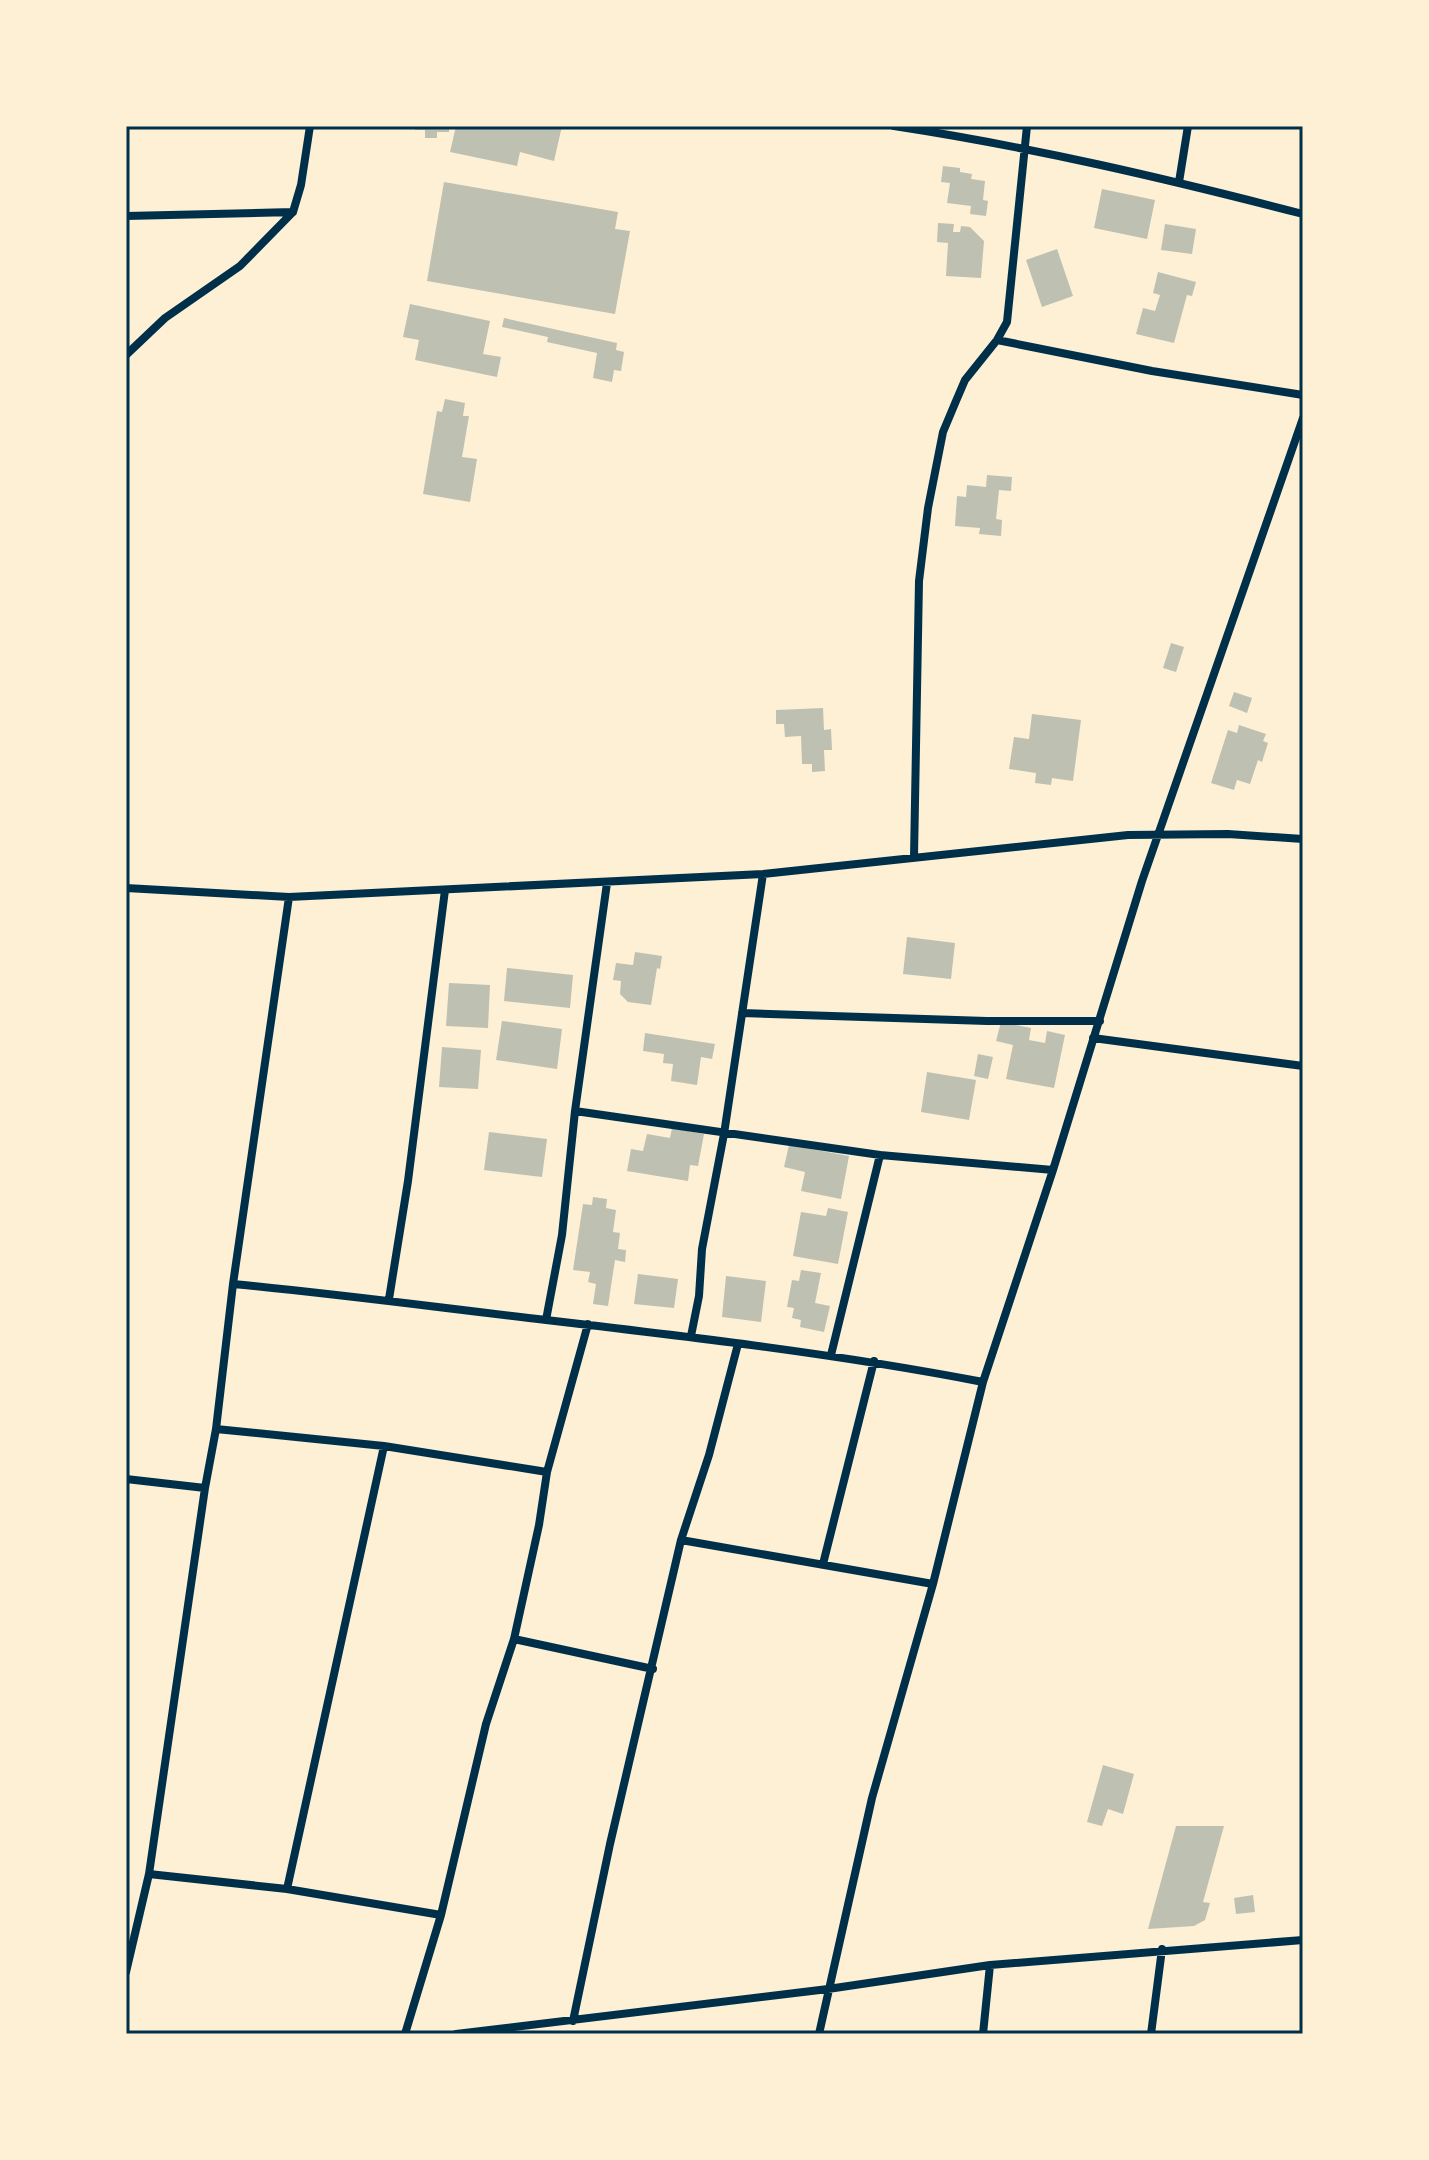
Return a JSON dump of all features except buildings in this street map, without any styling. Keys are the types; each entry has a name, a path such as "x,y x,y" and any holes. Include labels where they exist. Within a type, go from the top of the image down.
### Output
{"street":[{"path":"126,355 165,318 240,266 293,212 301,185 310,126"},
{"path":"894,126 1025,149 1179,182 1303,214"},
{"path":"914,857 919,581 928,508 947,422 965,380 997,340 1007,322 1027,126"},
{"path":"1179,182 1188,126"},
{"path":"126,216 293,212"},
{"path":"997,340 1152,371 1303,395"},
{"path":"819,2034 872,1798 933,1584 983,1382 1158,834 1303,418"},
{"path":"126,888 289,897 763,874 1158,834 1228,834 1303,839"},
{"path":"691,1336 699,1296 702,1249 724,1134 763,874"},
{"path":"546,1320 562,1235 575,1111 607,883"},
{"path":"389,1299 408,1181 445,890"},
{"path":"126,1972 149,1874 216,1429 233,1284 289,897"},
{"path":"742,1013 956,1021 1100,1021"},
{"path":"1093,1038 1303,1066"},
{"path":"575,1111 880,1155 1053,1170"},
{"path":"831,1355 880,1155"},
{"path":"233,1284 389,1299 691,1336 874,1361 983,1382"},
{"path":"405,2034 441,1915 486,1724 514,1639 539,1525 547,1472 588,1324"},
{"path":"573,2021 610,1844 681,1540 709,1455 738,1344"},
{"path":"823,1564 874,1361"},
{"path":"216,1429 384,1446 547,1472"},
{"path":"287,1889 384,1446"},
{"path":"126,1479 205,1488"},
{"path":"681,1540 933,1584"},
{"path":"514,1639 653,1669"},
{"path":"149,1874 287,1889 441,1915"},
{"path":"456,2034 828,1989 990,1965 1303,1940"},
{"path":"1151,2034 1162,1949"},
{"path":"983,2034 990,1965"}]}
